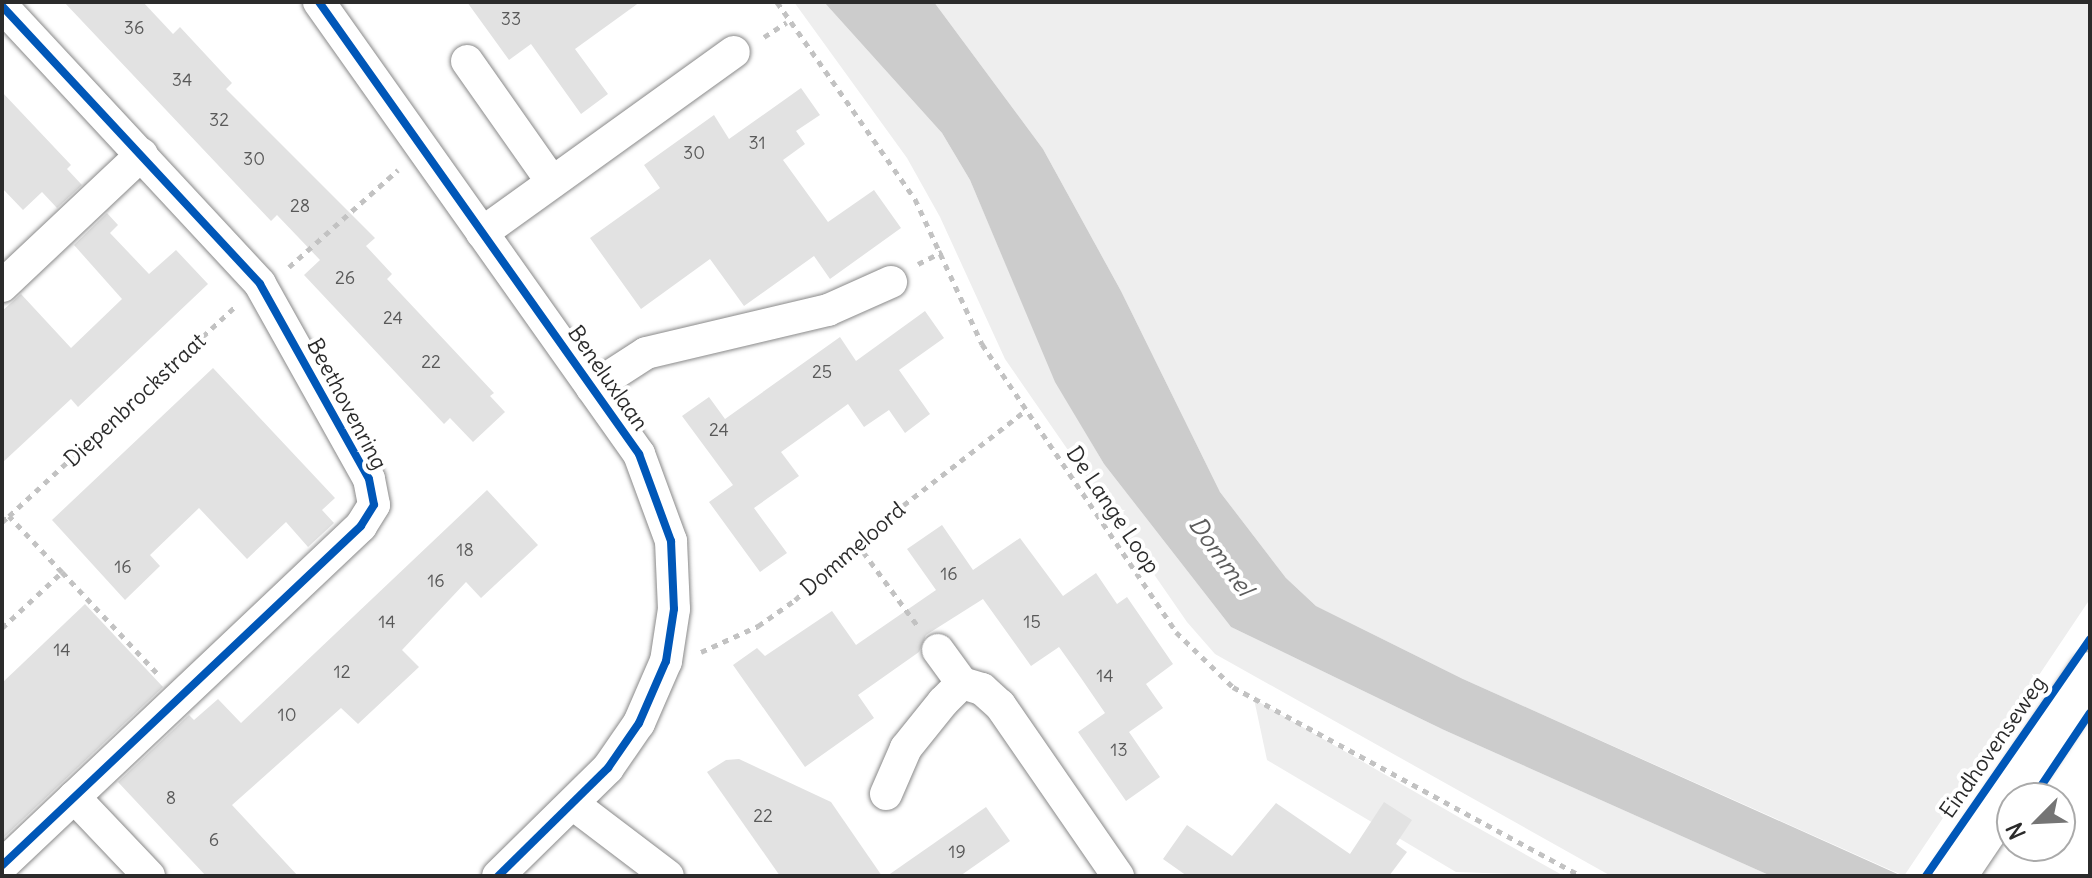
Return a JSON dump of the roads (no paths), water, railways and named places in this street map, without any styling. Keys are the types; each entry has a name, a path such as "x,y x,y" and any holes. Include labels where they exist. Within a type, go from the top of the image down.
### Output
{"main road":[{"name":"Eindhovenseweg","path":"1965,859 2090,674"}],"street":[{"name":"Beneluxlaan","path":"319,2 639,454 671,541 674,609 666,661 639,723 608,768 498,876"},
{"name":"Beethovenring","path":"2,6 262,286 369,479 374,505 361,526 2,865"},
{"path":"482,233 734,52"},
{"path":"467,61 552,182"},
{"path":"2,286 142,154"},
{"path":"592,388 646,353 828,310 891,282"},
{"path":"938,650 962,683 982,689 1000,705 1111,875"},
{"path":"886,794 906,748 962,683"},
{"path":"74,797 149,876"},
{"path":"573,804 668,876"}],"water":[{"name":"Dommel","path":"824,2 934,2 1043,149 1121,291 1220,492 1286,578 1316,606 1463,679 1902,876 1771,876 1444,730 1231,627 1104,464 1055,382 970,180 942,133"}]}
